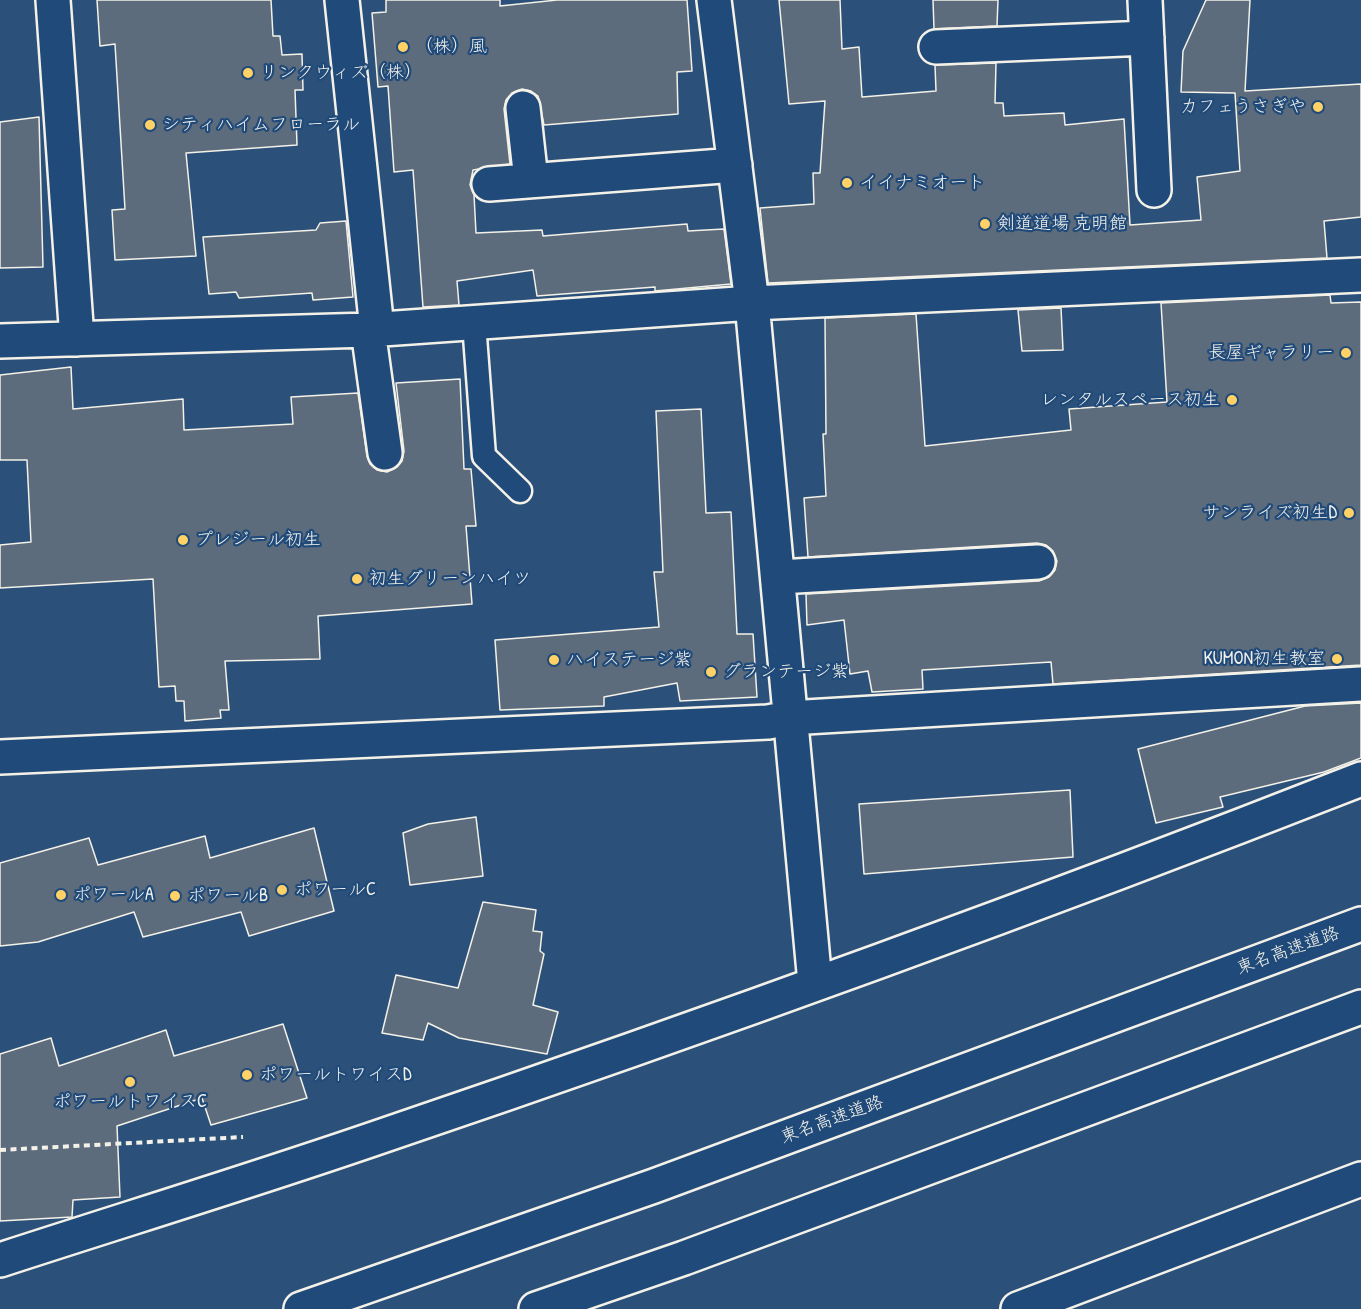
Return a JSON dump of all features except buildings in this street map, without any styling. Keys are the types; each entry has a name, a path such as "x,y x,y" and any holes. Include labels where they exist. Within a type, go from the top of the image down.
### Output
{"main road":[{"path":"53,0 77,339"},
{"path":"342,0 385,453"},
{"path":"714,0 752,303 815,983"},
{"path":"1145,0 1154,190"},
{"path":"936,47 1147,38"},
{"path":"523,108 531,180"},
{"path":"489,184 735,165"},
{"path":"0,341 373,330 752,303 1361,275"},
{"path":"779,577 1038,562"},
{"path":"0,757 768,722 789,718 1361,684"},
{"path":"0,1260 379,1137 815,983 1222,834 1361,779"},
{"name":"東名高速道路","path":"301,1309 654,1186 1361,924"},
{"path":"536,1309 684,1258 1361,1007"},
{"path":"1018,1309 1361,1179"}],"lane":[{"path":"474,323 484,456 520,491"}],"path":[{"path":"0,1150 246,1137"}],"place":[{"name":"（株）風","path":"403,47"},
{"name":"リンクウィズ（株）","path":"248,73"},
{"name":"カフェうさぎや","path":"1318,107"},
{"name":"シティハイムフローラル","path":"150,125"},
{"name":"イイナミオート","path":"847,183"},
{"name":"剣道道場 克明館","path":"985,224"},
{"name":"長屋ギャラリー","path":"1346,353"},
{"name":"レンタルスペース初生","path":"1232,400"},
{"name":"サンライズ初生D","path":"1349,513"},
{"name":"プレジール初生","path":"183,540"},
{"name":"初生グリーンハイツ","path":"357,579"},
{"name":"KUMON初生教室","path":"1337,659"},
{"name":"ハイステージ紫","path":"554,660"},
{"name":"グランテージ紫","path":"711,672"},
{"name":"ポワールC","path":"282,890"},
{"name":"ポワールA","path":"61,895"},
{"name":"ポワールB","path":"175,896"},
{"name":"ポワールトワイスD","path":"247,1075"},
{"name":"ポワールトワイスC","path":"130,1082"}]}
